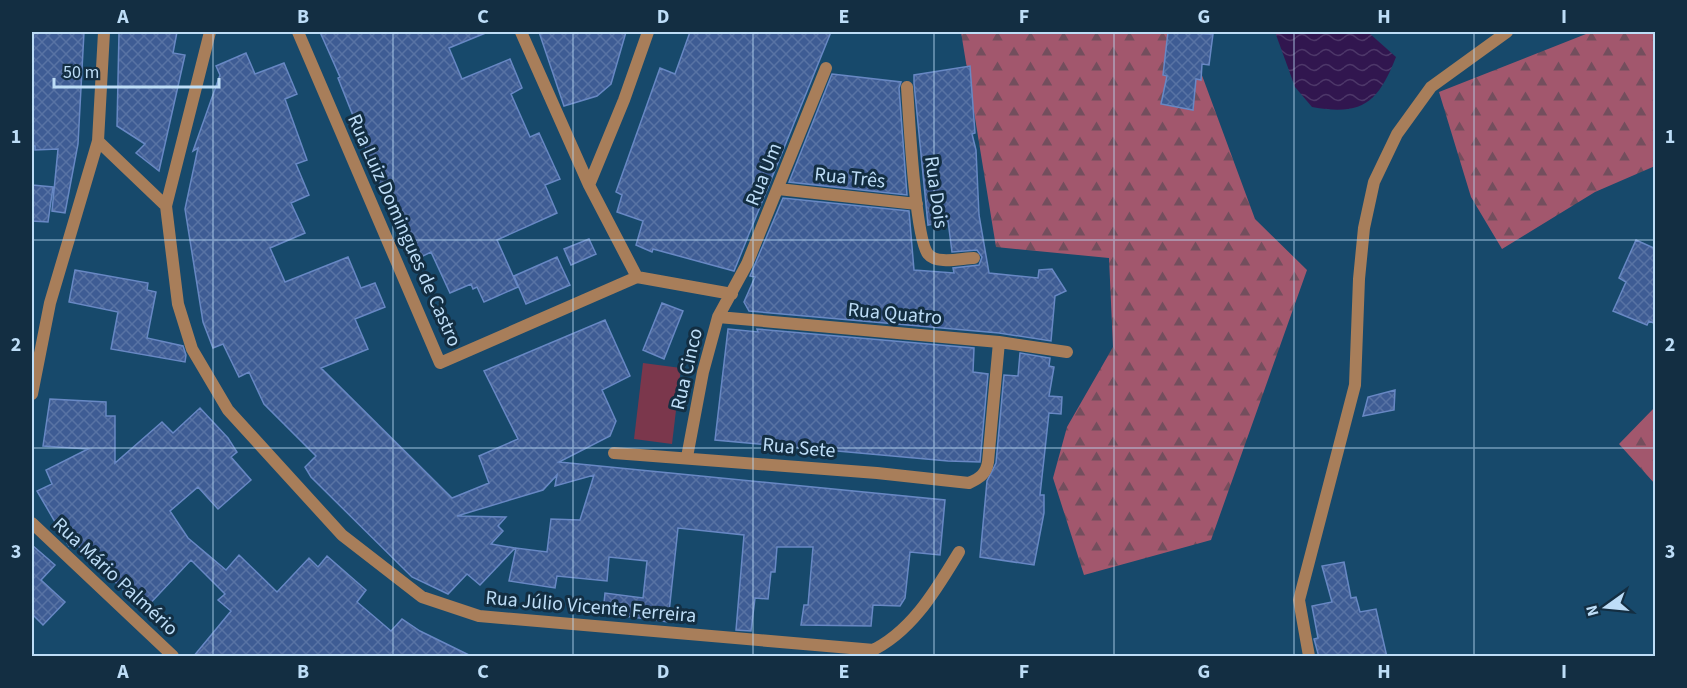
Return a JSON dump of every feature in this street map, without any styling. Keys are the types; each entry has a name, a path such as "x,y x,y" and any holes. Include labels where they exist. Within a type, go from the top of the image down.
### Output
{"street":[{"path":"32,394 50,303 98,141 104,32"},
{"path":"98,141 166,206 210,32"},
{"name":"Rua Luiz Domingues de Castro","path":"298,32 440,363 637,276"},
{"path":"521,32 589,185 637,276 732,294"},
{"path":"589,185 624,100 648,32"},
{"path":"1309,657 1299,600 1355,385 1359,279 1364,228 1374,182 1397,134 1431,87 1508,32"},
{"name":"Rua Um","path":"732,294 778,189 825,68"},
{"name":"Rua Dois","path":"907,87 917,204 929,255 938,260 974,258"},
{"name":"Rua Três","path":"778,189 917,204"},
{"name":"Rua Júlio Vicente Ferreira","path":"166,206 178,304 192,349 228,410 342,535 422,597 478,616 874,650"},
{"name":"Rua Cinco","path":"687,457 703,372 718,317 732,294"},
{"name":"Rua Quatro","path":"718,317 999,342 1067,352"},
{"name":"Rua Sete","path":"614,453 877,473 958,484 980,478 988,462 999,342"},
{"name":"Rua Mário Palmério","path":"32,523 173,657"},
{"path":"859,657 874,650 903,630 925,605 959,552"}],"green space":[{"path":"961,32 1186,32 1255,219 1307,270 1211,540 1084,575 1053,478 1067,427 1113,347 1109,258 996,247"},
{"path":"1591,32 1655,32 1655,166 1595,192 1502,249 1471,197 1439,92"},
{"path":"1655,407 1655,484 1619,444"}],"shaded area":[{"path":"643,363 681,368 672,444 634,439"}],"water":[{"path":"1275,32 1368,32 1396,57 1382,85 1366,103 1344,109 1312,107 1295,87"}],"building":[{"path":"32,32 84,32 78,144 65,213 52,211 58,149 35,150 35,146 32,146"},
{"path":"119,32 177,32 173,53 185,55 159,171 136,153 145,144 117,126"},
{"path":"320,32 488,32 449,48 462,79 510,59 522,88 511,94 530,137 539,133 560,179 545,185 557,213 497,240 518,287 484,302 477,287 473,289 471,284 450,293 431,252 415,260 381,186 338,78 340,77"},
{"path":"539,32 626,32 611,84 597,96 564,106"},
{"path":"690,32 831,32 734,271 653,249 652,252 636,245 643,221 617,212 622,195 616,192 660,68 675,74"},
{"path":"1168,32 1213,34 1209,65 1202,64 1201,80 1196,79 1193,110 1161,104 1167,76 1163,75"},
{"path":"246,53 255,74 284,63 297,94 285,99 307,160 296,164 309,195 291,203 305,233 270,248 285,282 348,257 361,288 375,283 385,307 355,319 368,349 321,368 452,498 489,483 479,456 518,439 484,371 605,320 630,376 602,390 616,421 610,436 559,462 945,500 940,555 910,552 905,598 900,606 873,605 871,626 801,625 804,605 808,605 813,547 777,547 775,572 771,572 768,599 755,598 751,631 736,630 744,535 678,528 668,622 603,613 605,593 643,598 647,561 609,557 607,581 557,576 555,588 509,581 516,548 547,552 551,519 580,520 594,475 555,486 557,475 543,490 457,516 506,517 498,526 503,531 491,544 515,548 480,585 467,574 448,594 412,577 311,477 305,467 316,456 264,404 249,372 239,377 223,344 213,348 203,322 185,209 198,148 193,151 220,75 216,66"},
{"path":"970,66 975,133 972,134 976,150 979,215 989,273 1038,278 1039,270 1052,269 1066,291 1055,296 1051,341 999,333 749,311 744,302 755,277 750,276 783,198 909,211 914,270 954,273 953,268 979,265 982,257 977,250 952,252 948,221 928,225 914,83 914,75"},
{"path":"832,74 901,82 899,88 907,195 789,182"},
{"path":"32,185 53,187 48,222 32,221"},
{"path":"589,239 596,254 571,265 564,249"},
{"path":"1636,240 1656,249 1656,324 1649,321 1647,325 1613,311 1626,282 1619,278"},
{"path":"557,257 570,285 526,304 514,276"},
{"path":"75,270 148,283 147,290 156,292 147,338 183,346 186,355 185,362 111,349 118,312 69,302"},
{"path":"662,303 683,311 664,359 643,350"},
{"path":"728,329 758,332 757,329 974,348 973,372 988,374 980,462 715,440"},
{"path":"1020,353 1050,358 1049,366 1054,367 1049,396 1062,397 1061,414 1049,413 1040,495 1044,495 1044,513 1034,565 980,557 987,481 996,463 1004,375 1018,376"},
{"path":"1395,390 1394,410 1363,416 1368,397"},
{"path":"50,399 106,402 106,416 115,416 115,463 162,422 173,433 200,408 228,438 237,452 231,457 251,480 218,509 198,487 170,511 188,538 226,570 239,555 277,592 309,558 318,567 327,556 366,590 357,602 391,631 402,619 420,631 473,657 193,657 231,611 218,600 225,594 191,560 144,610 75,543 69,546 37,491 52,484 46,470 88,449 43,446"},
{"path":"32,545 55,565 41,580 65,602 43,625 32,614"},
{"path":"1344,562 1351,598 1356,597 1360,612 1376,609 1387,657 1319,657 1314,639 1318,638 1312,606 1332,602 1322,566"}]}
